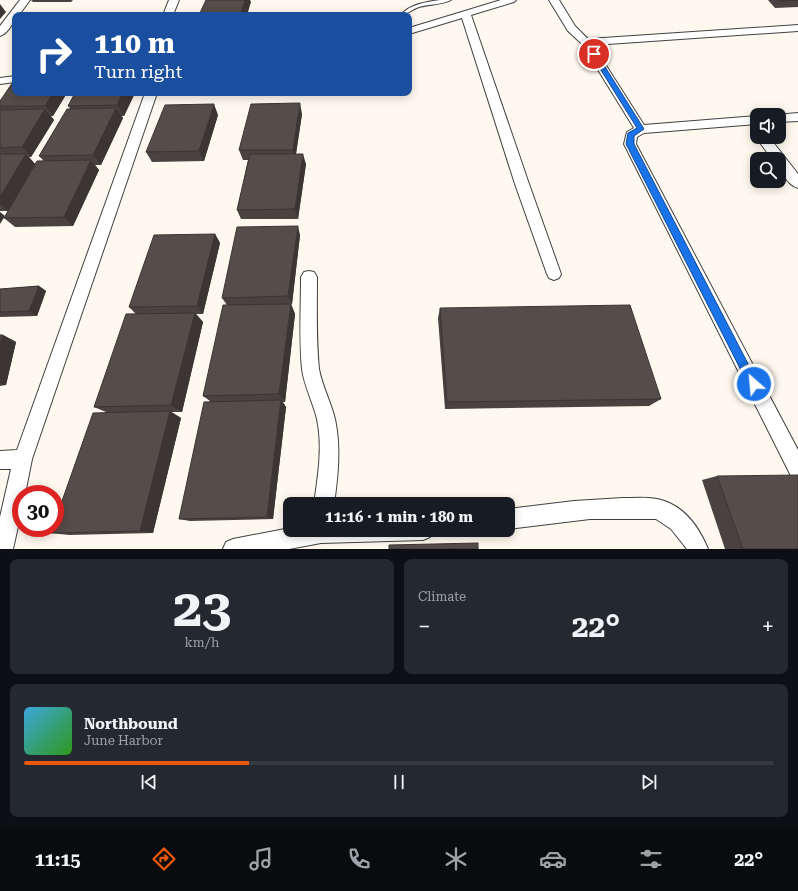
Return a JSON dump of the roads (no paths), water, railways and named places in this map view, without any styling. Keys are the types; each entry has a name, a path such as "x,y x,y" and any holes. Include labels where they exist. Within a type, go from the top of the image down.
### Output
{"street":[{"path":"16,12 25,0"},
{"path":"169,12 174,0"},
{"path":"412,30 511,0"},
{"path":"554,0 571,29 577,36 586,42 641,129"},
{"path":"466,13 522,184 554,274"},
{"path":"0,33 12,17"},
{"path":"586,42 798,28"},
{"path":"0,91 7,80"},
{"path":"3,549 23,459 149,96"},
{"path":"786,118 798,117"},
{"path":"750,120 641,129 631,135 630,144 798,469"},
{"path":"767,144 798,184"},
{"path":"309,277 309,334 313,385 325,416 329,433 328,471 325,497"},
{"path":"0,460 23,459"},
{"path":"515,518 557,511 617,508 660,509 679,521 694,539 698,549"},
{"path":"233,549 292,537"}],"lane":[{"path":"405,12 414,7 450,0"}]}
